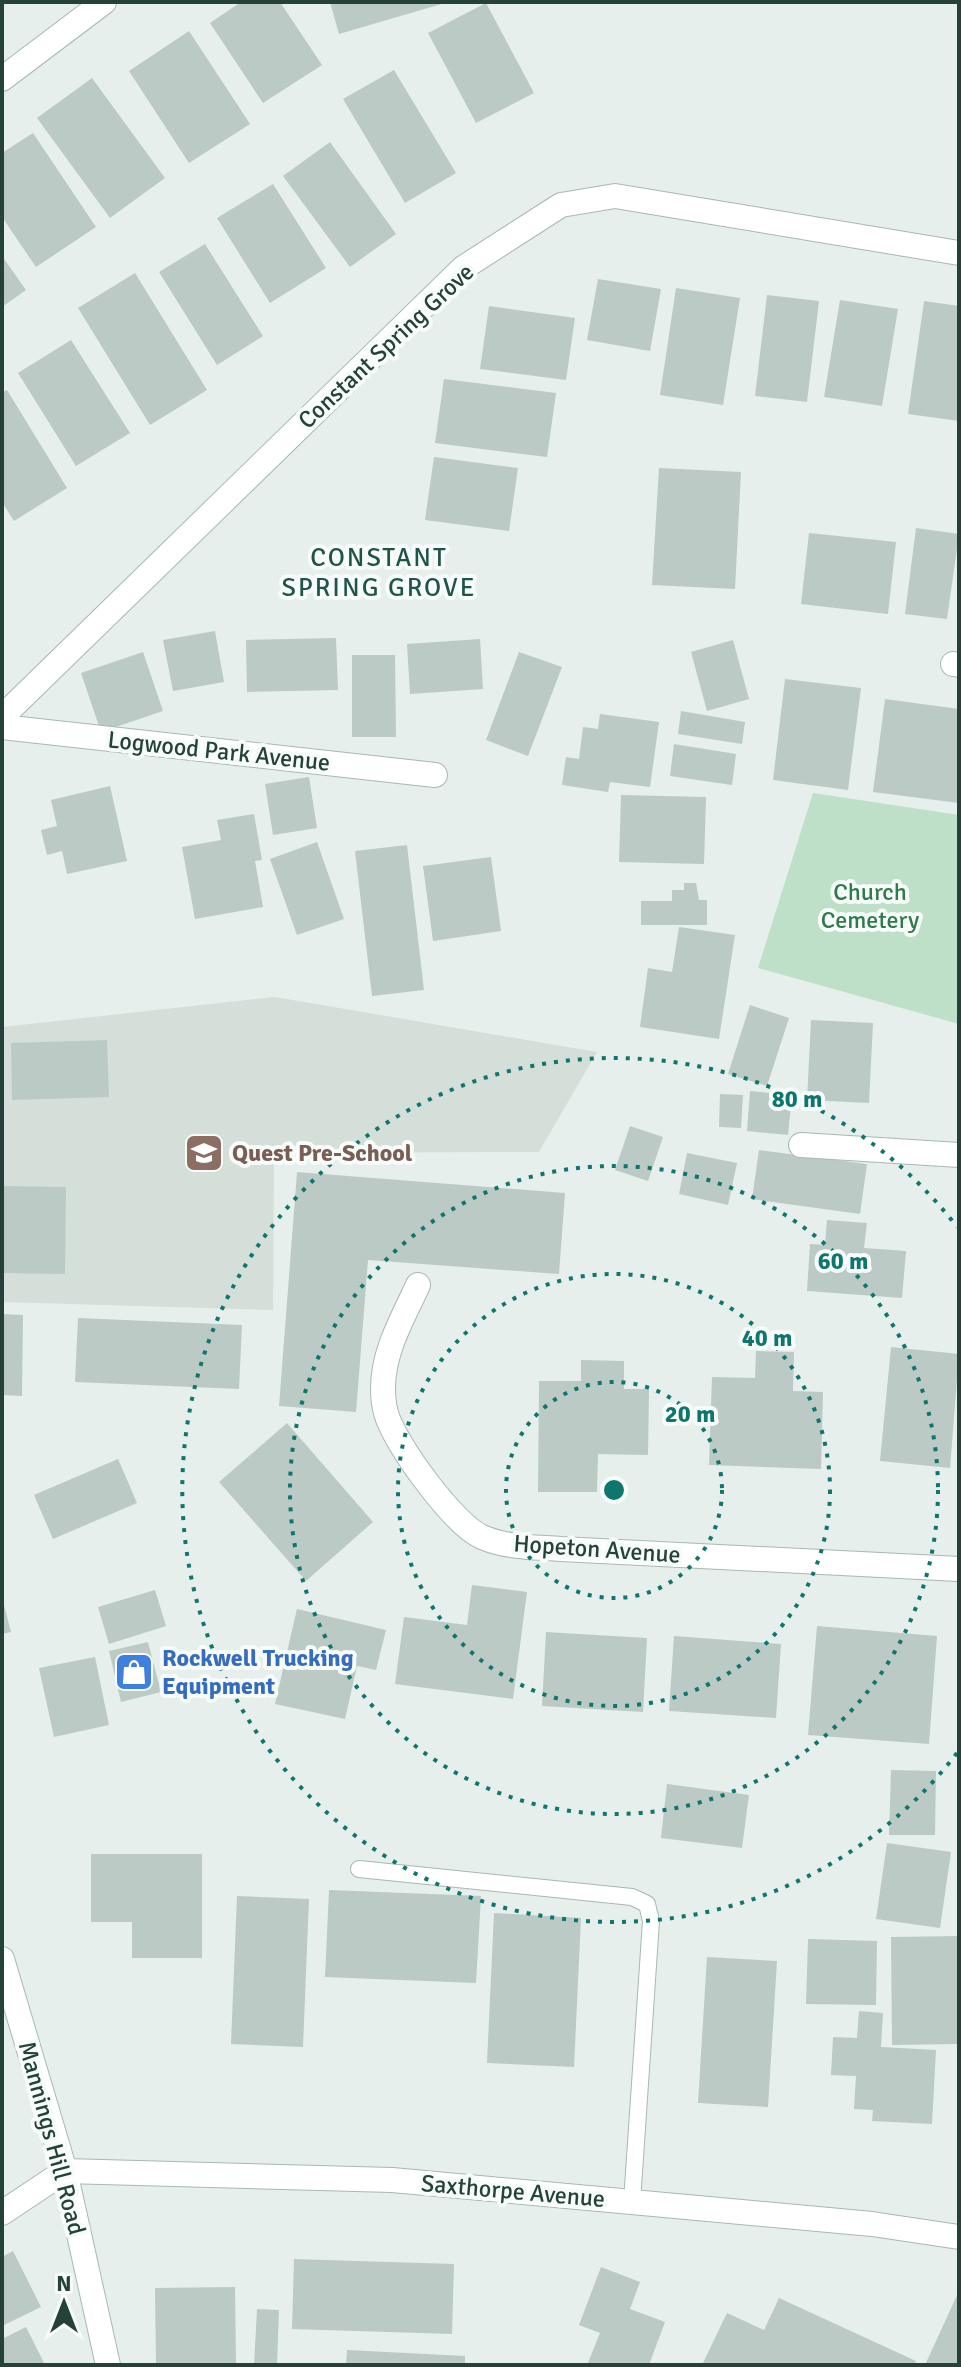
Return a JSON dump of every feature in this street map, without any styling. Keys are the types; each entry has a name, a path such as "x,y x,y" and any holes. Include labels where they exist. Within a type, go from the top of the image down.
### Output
{"street":[{"path":"2,79 104,2"},
{"name":"Constant Spring Grove","path":"2,717 463,268 561,205 615,196 959,253"},
{"name":"Logwood Park Avenue","path":"2,727 435,775"},
{"path":"801,1145 959,1155"},
{"name":"Hopeton Avenue","path":"418,1285 388,1352 383,1387 386,1414 437,1496 480,1537 511,1546 959,1569"},
{"name":"Mannings Hill Road","path":"2,1959 65,2171 108,2365"},
{"path":"2,2213 65,2171"},
{"name":"Saxthorpe Avenue","path":"65,2171 392,2180 872,2224 959,2237"}],"lane":[{"path":"359,1869 632,1897 647,1904 651,1921 632,2202"}],"shaded area":[{"name":"Quest Pre-School","path":"275,997 597,1052 539,1152 274,1153 273,1310 2,1302 2,1027"}],"green space":[{"name":"Church Cemetery","path":"813,793 959,815 959,1024 758,968"}],"building":[{"path":"241,2 280,2 322,65 263,103 210,23"},
{"path":"330,2 445,2 445,3 339,34"},
{"path":"486,3 534,93 476,123 428,33"},
{"path":"189,31 250,124 189,163 129,71"},
{"path":"394,70 456,173 405,203 343,99"},
{"path":"92,78 165,178 110,218 37,118"},
{"path":"33,133 96,227 36,267 2,217 2,153"},
{"path":"330,142 396,234 350,267 283,176"},
{"path":"273,184 326,268 270,303 217,218"},
{"path":"205,244 263,336 217,365 159,272"},
{"path":"2,256 26,290 2,307"},
{"path":"135,273 207,390 150,425 78,308"},
{"path":"598,279 661,289 650,351 587,340"},
{"path":"676,288 740,298 723,405 660,395"},
{"path":"767,295 819,301 807,402 755,396"},
{"path":"840,300 898,309 882,406 824,397"},
{"path":"924,301 959,306 959,421 908,414"},
{"path":"489,306 575,318 566,380 480,369"},
{"path":"71,340 130,433 76,466 18,373"},
{"path":"444,379 556,393 547,457 435,443"},
{"path":"7,390 67,488 14,521 2,502 2,393"},
{"path":"434,457 518,468 509,531 425,520"},
{"path":"659,468 741,472 735,589 652,585"},
{"path":"916,528 959,534 947,619 905,614"},
{"path":"809,533 896,542 888,614 801,604"},
{"path":"215,631 224,682 173,691 163,640"},
{"path":"336,638 338,690 247,692 246,640"},
{"path":"480,639 483,689 410,694 407,644"},
{"path":"733,640 749,699 707,711 691,652"},
{"path":"143,652 163,711 101,732 81,673"},
{"path":"519,652 562,667 528,756 486,740"},
{"path":"352,655 395,655 396,737 352,737"},
{"path":"785,679 861,688 848,790 773,780"},
{"path":"885,699 959,709 959,803 873,792"},
{"path":"681,711 745,722 742,744 678,734"},
{"path":"600,714 659,722 650,787 610,782 608,792 562,785 566,757 579,759 583,727 598,729"},
{"path":"674,744 736,754 732,785 670,776"},
{"path":"309,777 317,828 273,835 265,784"},
{"path":"110,786 127,861 67,874 62,851 47,855 41,830 57,826 51,800"},
{"path":"621,795 706,797 704,864 619,862"},
{"path":"254,814 262,860 255,861 263,907 195,919 182,847 221,840 217,820"},
{"path":"317,842 344,919 297,935 270,859"},
{"path":"407,845 424,990 372,996 355,851"},
{"path":"491,857 501,931 433,941 423,866"},
{"path":"684,883 696,883 699,900 707,900 707,925 641,925 641,901 672,901 672,890 684,890"},
{"path":"679,927 735,935 719,1039 640,1027 648,968 672,972"},
{"path":"750,1005 789,1018 767,1086 728,1074"},
{"path":"811,1020 873,1023 869,1103 807,1100"},
{"path":"107,1040 109,1097 12,1100 11,1043"},
{"path":"750,1091 792,1095 788,1135 747,1131"},
{"path":"720,1094 743,1095 741,1128 719,1127"},
{"path":"630,1126 663,1137 648,1181 615,1170"},
{"path":"759,1150 867,1164 860,1214 752,1199"},
{"path":"687,1153 737,1163 728,1205 679,1194"},
{"path":"297,1172 565,1193 559,1274 368,1260 356,1412 279,1406"},
{"path":"2,1186 66,1187 65,1274 2,1273"},
{"path":"827,1220 867,1223 864,1248 906,1251 902,1298 807,1291 810,1244 825,1245"},
{"path":"2,1314 23,1315 22,1396 2,1395"},
{"path":"78,1318 242,1325 239,1389 75,1382"},
{"path":"891,1347 959,1354 950,1468 880,1461"},
{"path":"756,1351 794,1352 793,1391 823,1392 821,1469 709,1465 712,1377 755,1378"},
{"path":"581,1360 624,1361 624,1389 649,1389 648,1455 598,1454 597,1492 538,1492 539,1381 581,1381"},
{"path":"287,1423 373,1522 306,1581 219,1482"},
{"path":"118,1459 137,1503 53,1539 34,1495"},
{"path":"472,1585 527,1592 513,1699 395,1684 404,1617 467,1625"},
{"path":"155,1590 166,1626 109,1644 98,1607"},
{"path":"2,1597 11,1632 2,1634"},
{"path":"297,1609 386,1630 376,1670 357,1666 345,1719 275,1704"},
{"path":"817,1626 937,1636 929,1744 808,1735"},
{"path":"546,1632 647,1638 643,1712 542,1706"},
{"path":"674,1636 781,1644 776,1718 669,1711"},
{"name":"Rockwell Trucking Equipment","path":"148,1642 161,1692 121,1702 109,1651"},
{"path":"95,1657 109,1725 54,1737 39,1668"},
{"path":"891,1770 936,1771 935,1835 889,1835"},
{"path":"667,1784 749,1795 742,1848 661,1838"},
{"path":"887,1843 951,1852 940,1928 876,1919"},
{"path":"91,1854 202,1854 202,1958 132,1958 132,1922 91,1922"},
{"path":"329,1890 481,1896 476,1983 325,1977"},
{"path":"237,1896 309,1899 303,2047 231,2044"},
{"path":"494,1913 581,1918 574,2067 487,2063"},
{"path":"959,1936 959,2044 892,2045 891,1937"},
{"path":"808,1939 877,1941 876,2005 806,2004"},
{"path":"707,1957 777,1961 768,2107 698,2103"},
{"path":"859,2011 883,2013 881,2047 936,2050 932,2124 872,2121 873,2110 854,2109 856,2076 831,2075 833,2037 857,2038"},
{"path":"13,2251 41,2307 2,2326 2,2257"},
{"path":"294,2259 454,2264 452,2334 292,2329"},
{"path":"601,2267 640,2282 630,2309 665,2322 649,2365 587,2365 600,2333 579,2325"},
{"path":"235,2287 236,2365 156,2365 155,2288"},
{"path":"959,2291 959,2365 925,2365"},
{"path":"779,2298 916,2361 915,2365 702,2365 727,2313 764,2330"},
{"path":"257,2309 279,2310 277,2365 254,2365"},
{"path":"26,2327 45,2365 2,2365 2,2339"},
{"path":"347,2350 465,2356 465,2365 346,2365"}],"place":[{"name":"Quest Pre-School","path":"204,1153"},
{"name":"Rockwell Trucking Equipment","path":"134,1672"}],"district":[{"name":"CONSTANT SPRING GROVE","path":"379,572"}]}
